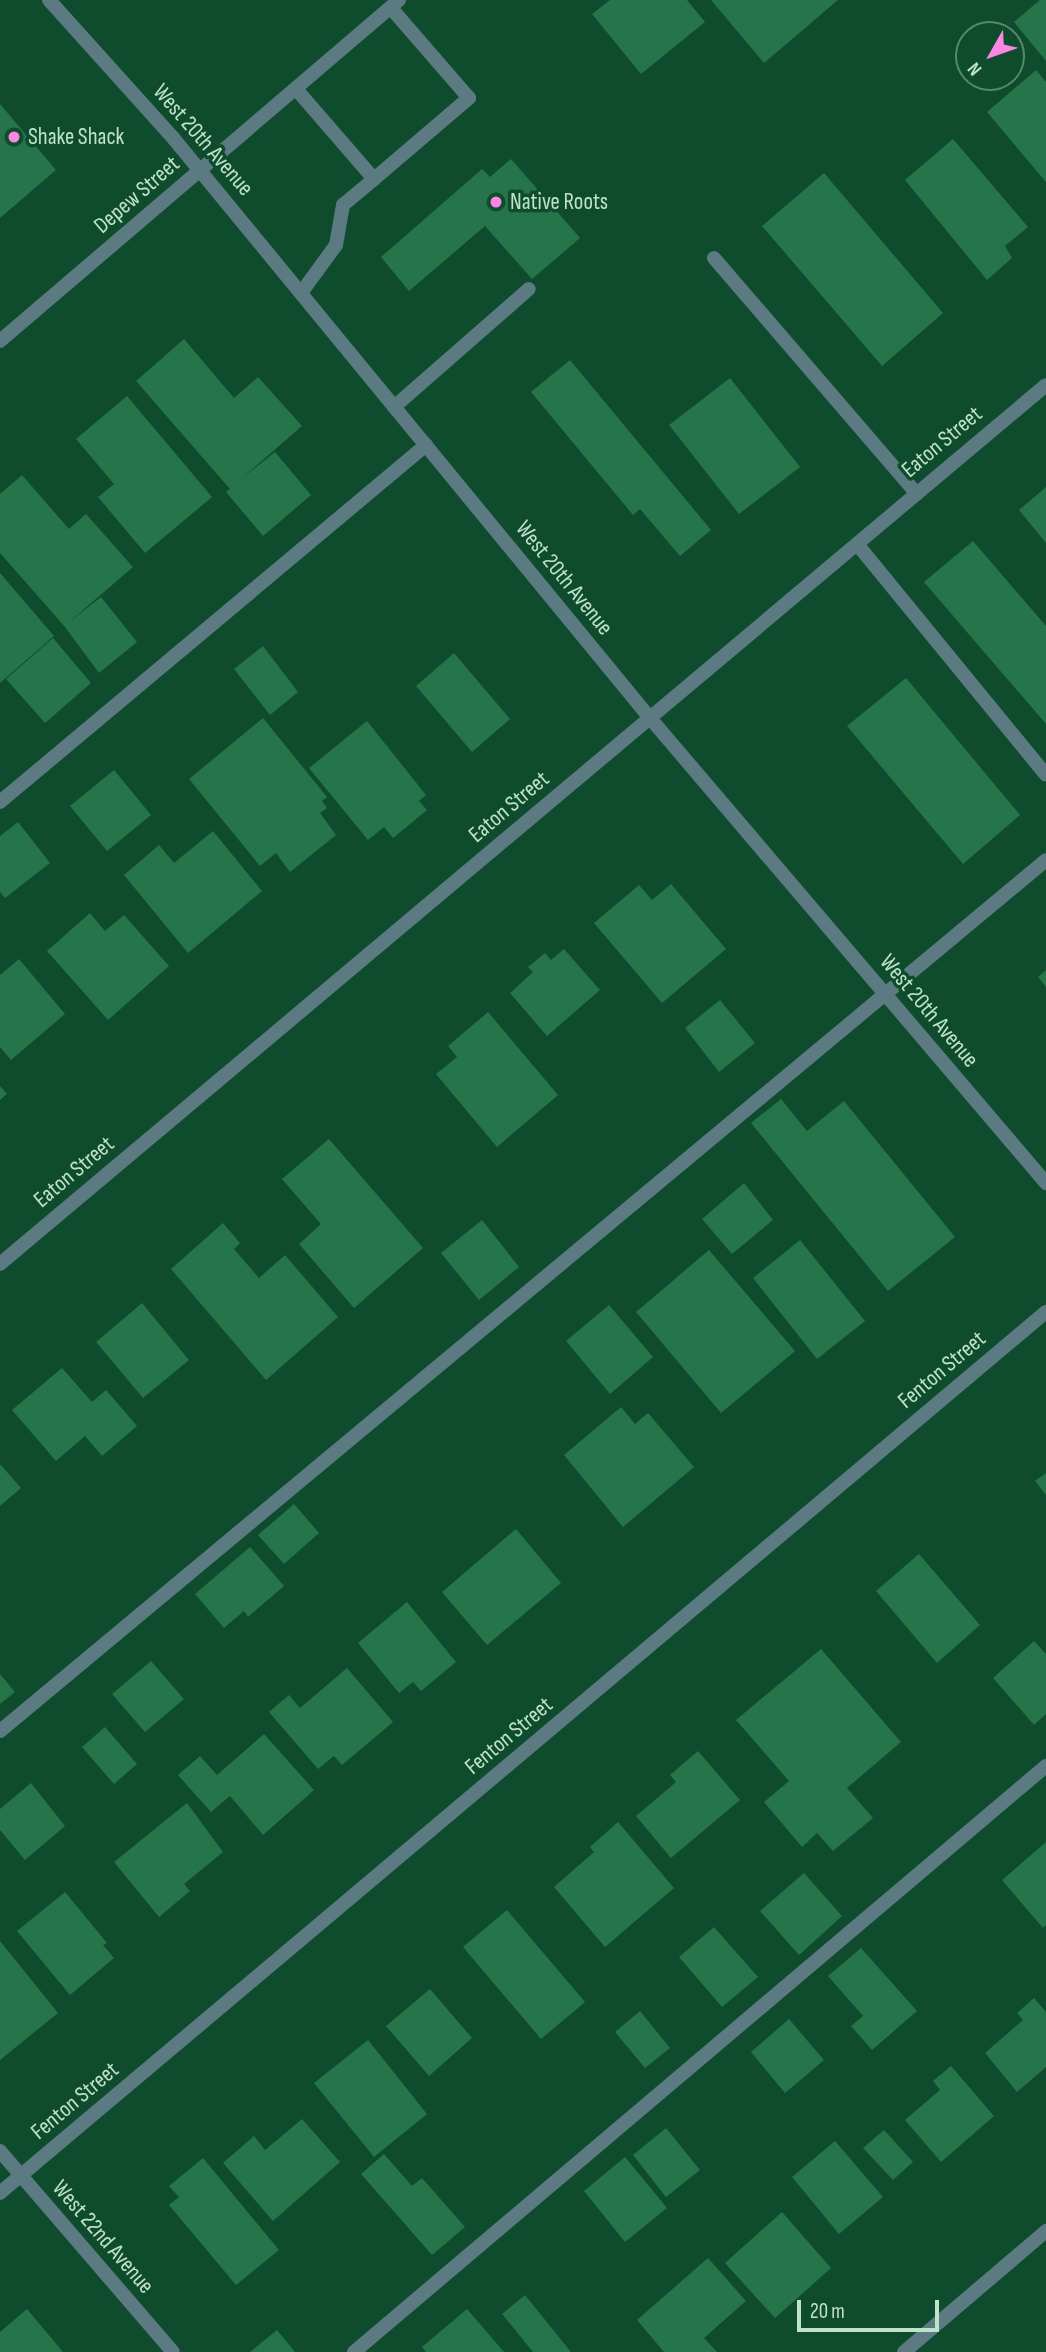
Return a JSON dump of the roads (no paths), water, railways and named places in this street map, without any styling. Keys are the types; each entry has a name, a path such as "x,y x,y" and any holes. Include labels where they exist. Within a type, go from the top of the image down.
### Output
{"street":[{"name":"West 20th Avenue","path":"49,0 200,171 650,718 1046,1183"},
{"name":"Depew Street","path":"0,341 395,4"},
{"path":"301,293 336,245 343,205 469,99 395,4"},
{"path":"296,89 373,179"},
{"path":"714,258 916,494"},
{"path":"394,407 529,289"},
{"name":"Eaton Street","path":"0,1264 1046,385"},
{"path":"0,802 426,444"},
{"path":"857,544 1046,775"},
{"path":"0,1731 884,992 1046,860"},
{"name":"Fenton Street","path":"0,2193 1046,1312"},
{"path":"354,2352 1046,1766"},
{"name":"West 22nd Avenue","path":"0,2151 173,2352"},
{"path":"904,2352 1046,2231"}],"place":[{"name":"Shake Shack","path":"14,137"},
{"name":"Native Roots","path":"496,202"}]}
